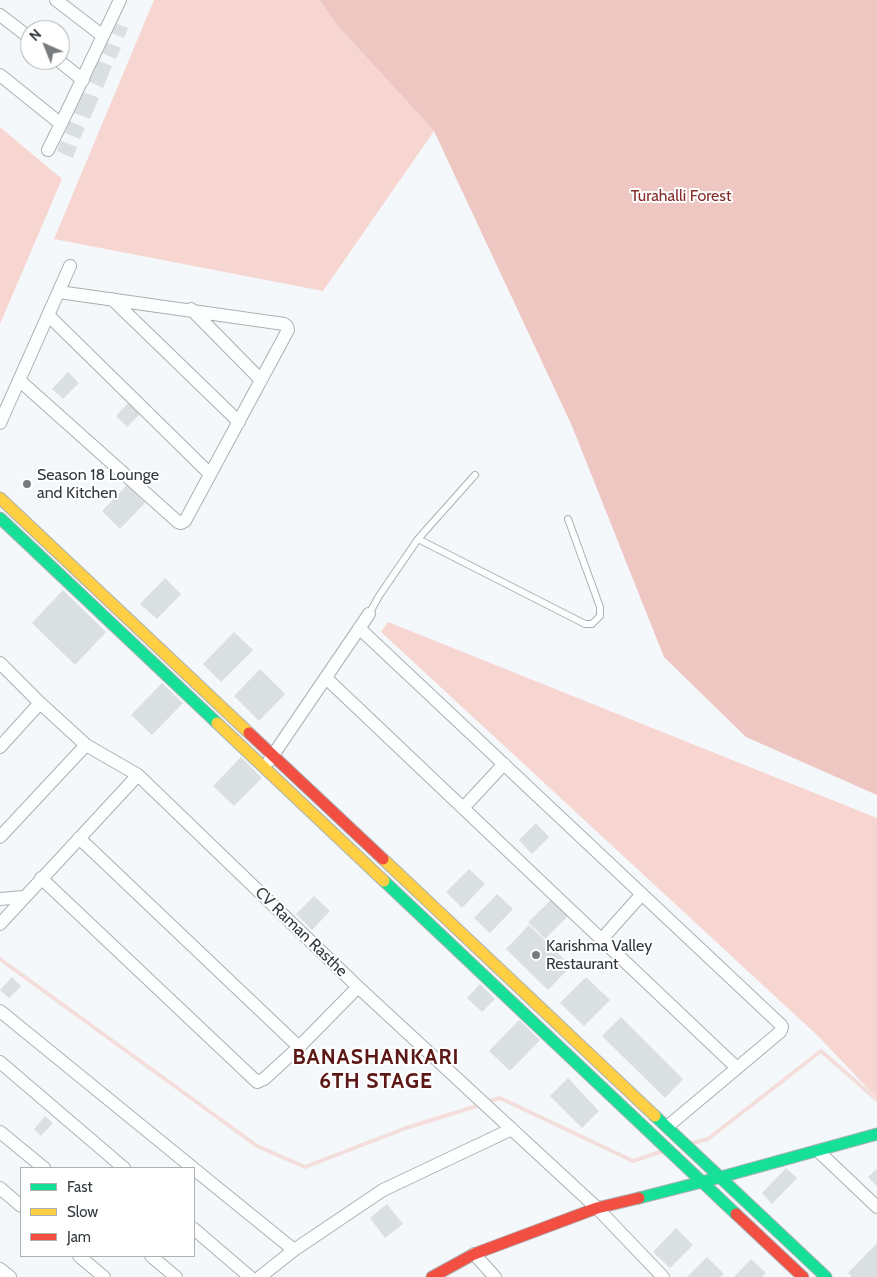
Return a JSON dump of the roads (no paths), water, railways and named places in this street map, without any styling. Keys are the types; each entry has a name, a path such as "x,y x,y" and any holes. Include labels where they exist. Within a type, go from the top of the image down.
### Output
{"main road":[{"path":"0,498 826,1277"},
{"path":"1,522 264,767 803,1277"},
{"path":"432,1277 474,1254 597,1208 721,1177 877,1134"}],"street":[{"path":"56,0 103,36"},
{"path":"48,150 120,0"},
{"path":"0,15 20,30"},
{"path":"70,70 83,80"},
{"path":"0,74 62,124"},
{"path":"0,423 70,266"},
{"path":"20,380 179,523 185,521 288,330 284,324 191,309 59,292"},
{"path":"112,299 240,422"},
{"path":"191,309 261,380"},
{"path":"49,316 210,474"},
{"path":"1,522 14,511"},
{"path":"264,767 369,614"},
{"path":"359,628 781,1025 780,1032 668,1126"},
{"name":"CV Raman Rasthe","path":"0,663 86,745 138,775 358,987 597,1208 664,1277"},
{"path":"326,678 737,1068"},
{"path":"0,747 40,703"},
{"path":"0,837 86,745"},
{"path":"463,808 504,764"},
{"path":"0,924 138,775"},
{"path":"79,838 299,1048"},
{"path":"41,878 255,1080 264,1080 299,1048 358,987"},
{"path":"601,940 642,894"},
{"path":"0,899 24,897"},
{"path":"0,1011 191,1167"},
{"path":"0,1062 123,1167"},
{"path":"260,1277 294,1250 383,1190 512,1128"},
{"path":"0,1132 43,1167"},
{"path":"818,1151 877,1207"},
{"path":"195,1171 294,1250"},
{"path":"0,1188 20,1205"},
{"path":"195,1229 250,1277"},
{"path":"474,1254 495,1277"},
{"path":"80,1257 104,1277"},
{"path":"151,1257 176,1277"},
{"path":"0,1269 10,1277"}],"lane":[{"path":"369,614 418,539 475,475"},
{"path":"418,539 585,624 592,624 600,616 600,607 568,518"}],"waterway":[{"path":"0,959 257,1146 305,1167 406,1128 480,1105"},
{"path":"692,1143 708,1139 821,1051 877,1100"},
{"path":"486,1102 500,1098 633,1161 663,1151"}],"place":[{"name":"Season 18 Lounge and Kitchen","path":"27,484"},
{"name":"Karishma Valley Restaurant","path":"536,955"}],"district":[{"name":"BANASHANKARI 6TH STAGE","path":"376,1070"}],"park label":[{"name":"Turahalli Forest","path":"681,196"}]}
